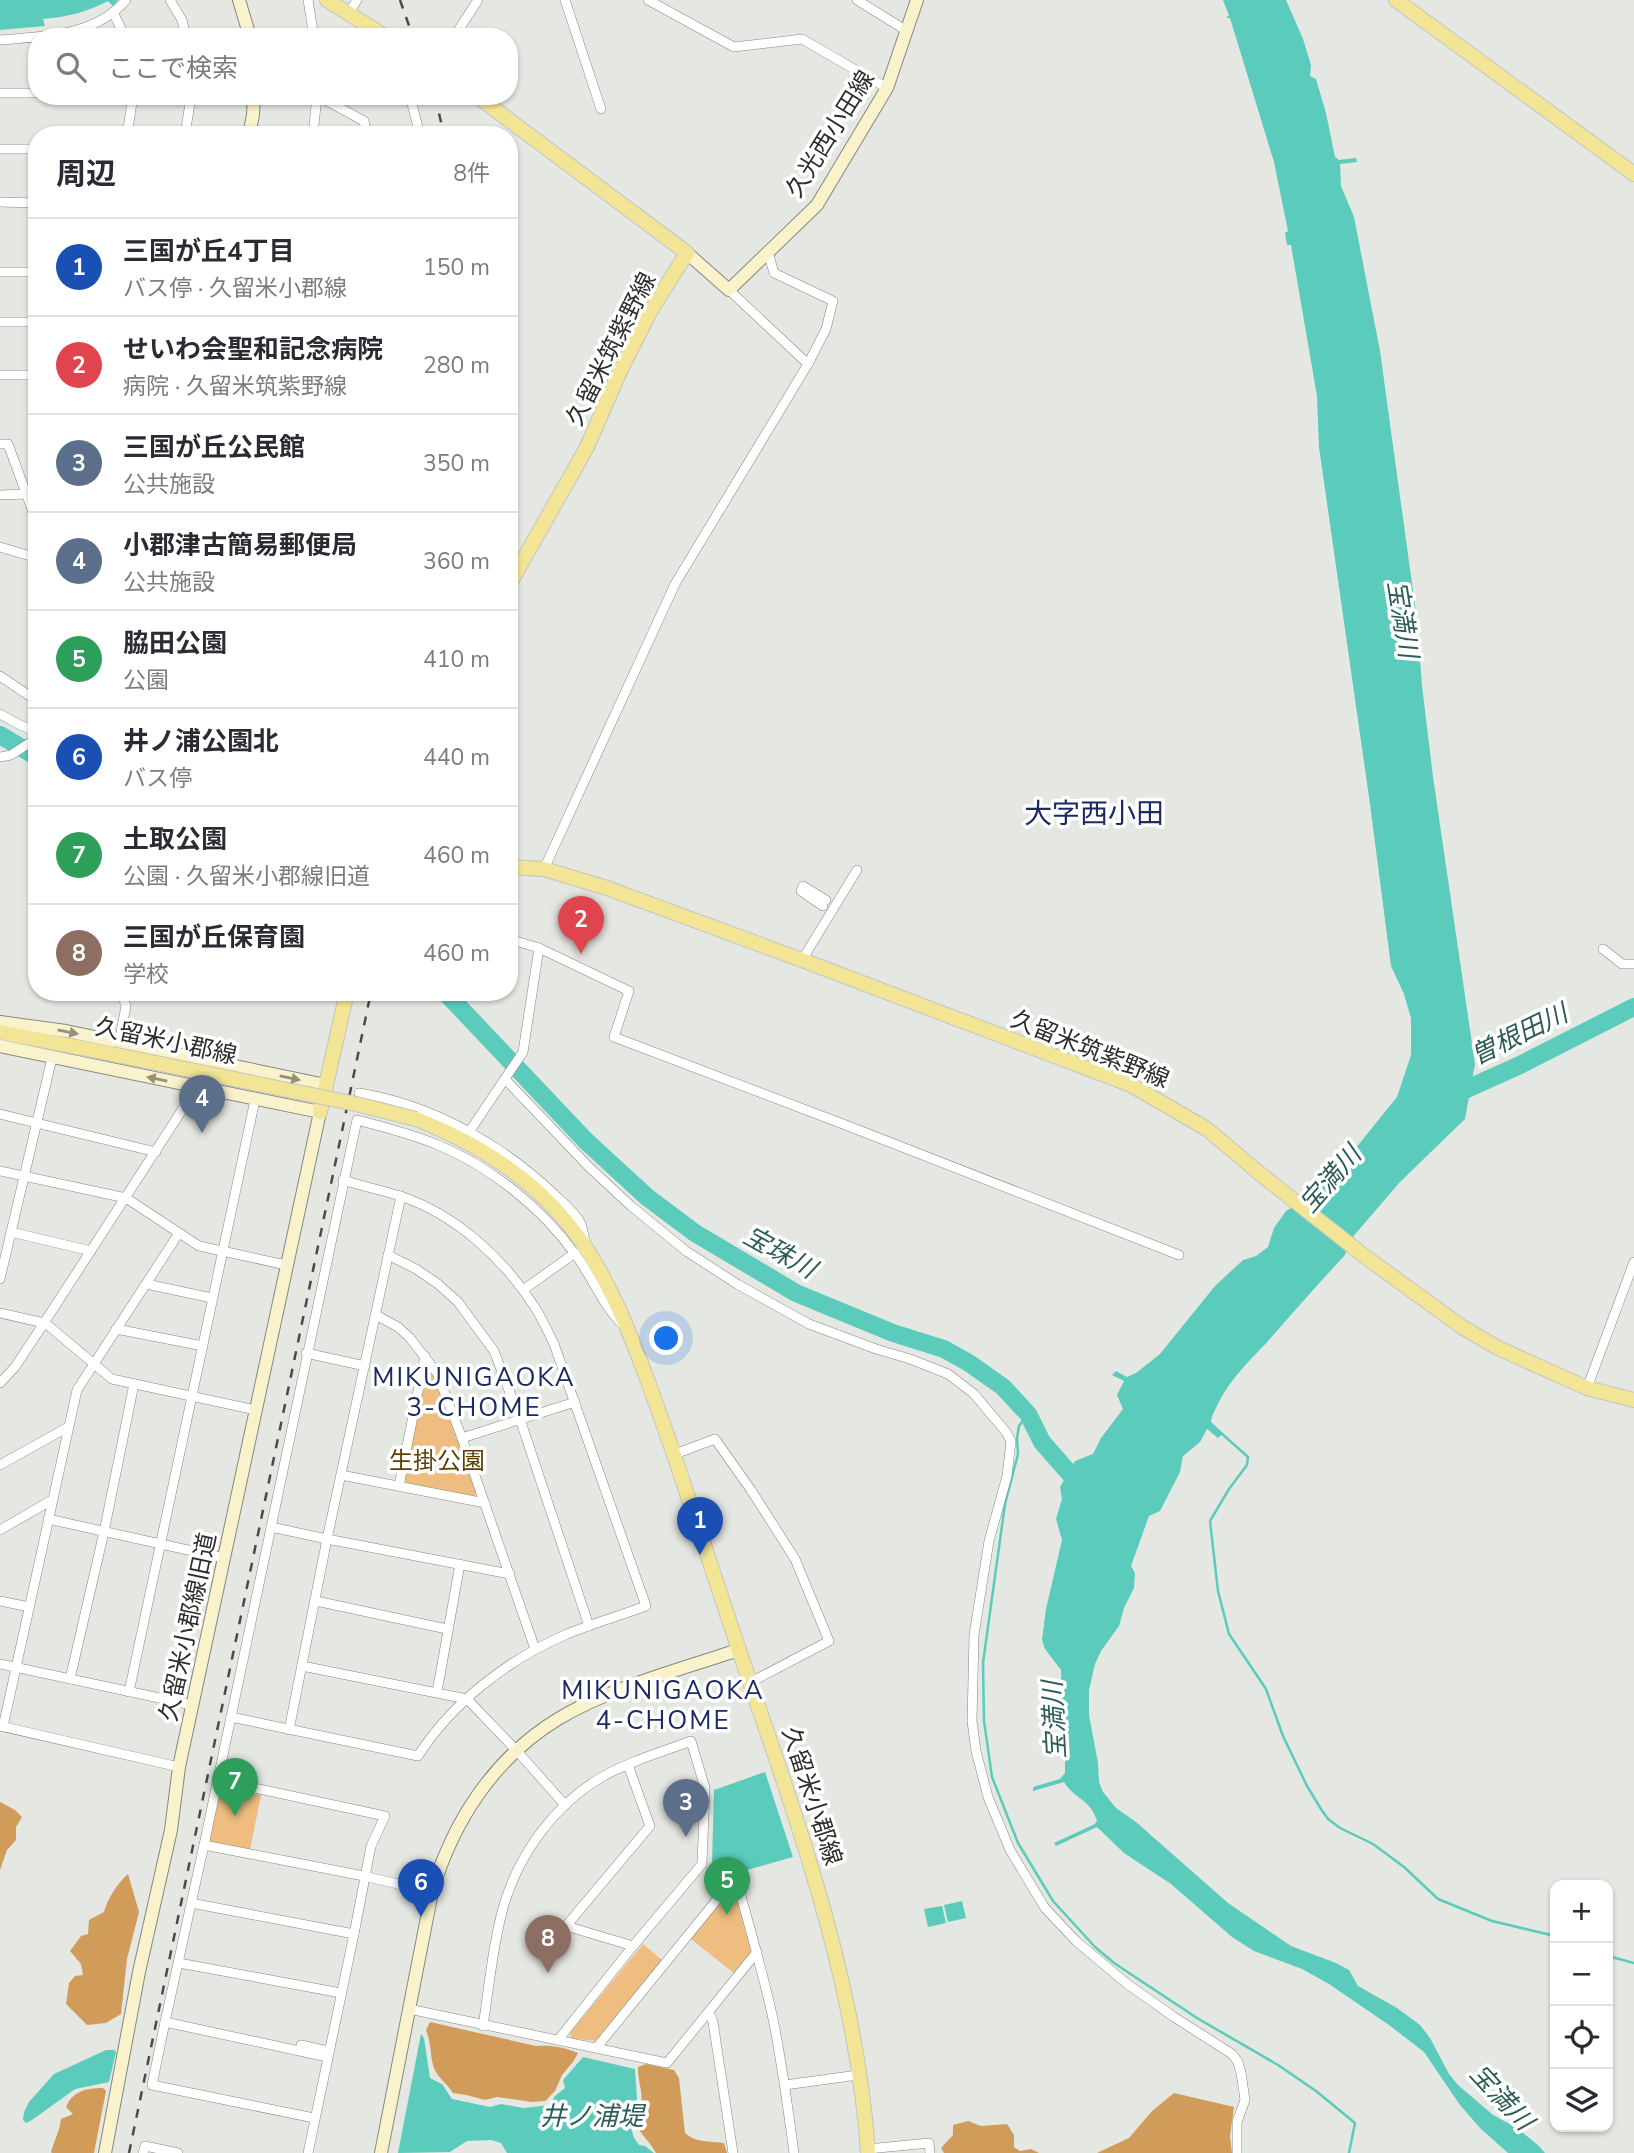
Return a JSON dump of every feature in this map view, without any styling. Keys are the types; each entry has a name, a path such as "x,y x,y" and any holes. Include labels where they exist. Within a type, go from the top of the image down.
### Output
{"main road":[{"path":"327,0 372,28"},
{"path":"1398,1 1634,174"},
{"path":"489,105 517,126"},
{"path":"518,127 687,253"},
{"name":"久留米筑紫野線","path":"518,569 587,447 621,369 651,310 687,253"},
{"name":"久留米筑紫野線","path":"518,868 544,870 607,888 1131,1086 1207,1129 1367,1258 1462,1327 1498,1348 1587,1388 1634,1400"},
{"path":"320,1112 345,1001"},
{"name":"久留米小郡線","path":"0,1032 115,1048 416,1119 471,1145 522,1179 570,1226 581,1252 629,1331 675,1454 738,1650 782,1772 823,1902 846,2001 868,2151"}],"street":[{"path":"81,28 96,23 125,0"},
{"path":"170,0 184,28"},
{"path":"239,0 247,28"},
{"path":"308,0 314,28"},
{"path":"349,13 357,0"},
{"path":"460,28 478,0"},
{"path":"565,0 601,109"},
{"path":"648,0 734,47 803,39 887,88"},
{"path":"857,0 907,31"},
{"name":"久光西小田線","path":"729,290 817,205 887,88 916,0"},
{"path":"113,12 121,28"},
{"path":"0,40 28,37"},
{"path":"0,93 28,93"},
{"path":"128,126 132,105"},
{"path":"186,126 189,105"},
{"path":"250,126 254,105"},
{"path":"314,126 316,105"},
{"path":"334,105 364,121 365,126"},
{"path":"412,105 418,126"},
{"path":"0,149 28,149"},
{"path":"0,202 28,203"},
{"path":"544,870 675,584 826,329 833,301 774,273 768,252"},
{"path":"687,253 808,363"},
{"path":"0,272 28,272"},
{"path":"0,322 28,322"},
{"path":"0,375 28,375"},
{"path":"0,444 8,444 28,499"},
{"path":"0,495 26,494"},
{"path":"0,547 28,555"},
{"path":"0,676 28,695"},
{"path":"0,714 28,728"},
{"path":"0,757 11,755 28,743"},
{"path":"802,960 829,906 857,870"},
{"path":"518,942 539,948 629,991 614,1037 1179,1255"},
{"path":"469,1132 523,1052 539,948"},
{"path":"1603,949 1622,964 1634,964"},
{"path":"115,1048 126,1006 124,1001"},
{"path":"0,1022 66,1031 115,1048 201,1059 326,1085"},
{"path":"0,1046 320,1112"},
{"path":"0,1279 52,1058"},
{"path":"2,1379 44,1323 197,1087 201,1059"},
{"path":"507,1077 589,1167 686,1251 737,1284 809,1324 948,1374 974,1394 1006,1432 1011,1441 1007,1476 989,1541 978,1601 973,1658 972,1721 976,1751 988,1797 1010,1850 1045,1908 1076,1941 1126,1983 1232,2053 1238,2062 1245,2100 1237,2122 1237,2153"},
{"path":"359,1093 386,1098 431,1113 469,1132 528,1170 580,1222 581,1252"},
{"path":"129,1692 255,1100"},
{"name":"久留米小郡線旧道","path":"105,2153 138,1972 171,1829 179,1767 320,1112"},
{"path":"0,1114 156,1152"},
{"path":"314,2118 152,2085 357,1120 440,1146 477,1165 502,1182 581,1252"},
{"path":"0,1171 125,1198 199,1247 286,1265"},
{"path":"231,1717 418,1756 431,1736 467,1699 485,1683 535,1649 646,1606 554,1344 523,1290 479,1242 450,1221 401,1196 343,1181"},
{"path":"289,1730 401,1196"},
{"path":"11,1232 91,1251"},
{"path":"179,1233 77,1390 2,1727 179,1767"},
{"path":"523,1290 581,1252"},
{"path":"388,1255 438,1284 464,1310 494,1351 520,1419 589,1626"},
{"path":"1587,1388 1634,1262"},
{"path":"146,1284 212,1298"},
{"path":"0,1313 50,1326 112,1379 256,1410"},
{"path":"376,1315 398,1327 437,1373 462,1437 535,1649"},
{"path":"116,1329 203,1346"},
{"path":"306,1353 365,1366"},
{"path":"399,1486 425,1356"},
{"path":"71,1679 134,1384"},
{"path":"462,1437 575,1402"},
{"path":"0,1465 68,1427"},
{"path":"675,1454 715,1439 795,1559 829,1642 751,1682"},
{"path":"341,1475 485,1503"},
{"path":"0,1530 52,1500"},
{"path":"48,1519 224,1558"},
{"path":"271,1527 510,1574"},
{"path":"436,1692 460,1564"},
{"path":"0,1601 29,1607"},
{"path":"316,1601 447,1629"},
{"path":"381,2153 432,1892 445,1852 475,1797 517,1751 559,1718 598,1698 738,1650"},
{"path":"0,1664 192,1705"},
{"path":"302,1666 467,1699 565,1805"},
{"path":"483,2026 504,1906 520,1866 534,1841 565,1805 602,1777 691,1741 705,1787 702,1864 633,1945 558,2040"},
{"path":"628,1765 650,1826 566,1926 633,1945"},
{"path":"217,1780 385,1816 372,1846 364,1876 308,2153"},
{"path":"204,1844 432,1892"},
{"path":"597,2047 728,1886 737,1882 773,2021 794,2153"},
{"path":"191,1903 354,1934"},
{"path":"409,2010 667,2063 757,1952"},
{"path":"179,1963 341,1993"},
{"path":"709,2012 713,2022 733,2153"},
{"path":"165,2021 328,2054"},
{"path":"785,2085 858,2076"},
{"path":"868,2151 929,2143 930,2153"},
{"path":"143,2153 145,2146 178,2153"}],"green space":[{"name":"生掛公園","path":"432,1370 477,1493 474,1497 407,1483 404,1479 426,1371"},
{"path":"224,1787 261,1795 250,1850 212,1843 208,1838 219,1789"},
{"path":"730,1891 736,1892 752,1949 752,1955 735,1974 691,1939"},
{"path":"643,1944 662,1960 596,2041 571,2038 570,2033"}],"shaded area":[{"path":"0,1802 22,1817 16,1827 16,1840 7,1850 0,1870"},
{"path":"128,1874 139,1912 127,1959 121,2014 106,2023 87,2025 66,2004 69,1983 75,1976 83,1975 81,1964 70,1951 81,1936 88,1934 89,1920 104,1912 113,1892"},
{"path":"430,2022 578,2053 562,2075 555,2091 545,2101 497,2097 485,2100 453,2093 437,2073 426,2030"},
{"path":"646,2064 674,2070 679,2078 685,2133 698,2140 724,2143 727,2153 656,2153 641,2132 634,2115 642,2098 638,2067"},
{"path":"103,2088 106,2091 94,2153 52,2153 61,2119 73,2114 66,2107 72,2097 91,2089"},
{"path":"1174,2093 1234,2107 1230,2136 1232,2153 1097,2153 1129,2138 1152,2111"},
{"path":"968,2121 981,2126 1007,2124 1014,2135 1014,2147 1020,2151 1031,2149 1039,2153 944,2153 941,2148 953,2135 953,2125"}],"water":[{"path":"0,0 118,0 113,6 108,1 77,13 43,19 45,26 0,30"},
{"name":"宝満川","path":"1223,0 1286,0 1303,39 1311,65 1310,76 1316,79 1335,157 1339,160 1356,158 1357,162 1340,164 1341,186 1354,217 1380,351 1417,620 1433,777 1475,1064 1465,1119 1400,1182 1351,1239 1345,1255 1237,1375 1212,1417 1211,1422 1223,1433 1218,1438 1207,1429 1200,1442 1183,1456 1180,1472 1160,1511 1149,1516 1131,1566 1135,1573 1134,1588 1119,1626 1095,1664 1089,1690 1089,1715 1099,1782 1103,1792 1116,1808 1136,1822 1228,1903 1291,1946 1349,1970 1358,1986 1397,2008 1420,2025 1458,2085 1493,2115 1517,2128 1545,2153 1508,2153 1480,2128 1460,2105 1424,2052 1329,1984 1302,1969 1254,1951 1232,1937 1171,1884 1124,1853 1097,1827 1056,1846 1054,1843 1095,1824 1097,1821 1094,1813 1064,1782 1033,1791 1033,1787 1060,1779 1065,1773 1068,1730 1062,1711 1061,1670 1045,1649 1042,1640 1046,1609 1062,1540 1056,1519 1062,1499 1060,1487 1075,1461 1093,1454 1101,1438 1123,1409 1117,1395 1124,1381 1112,1375 1116,1371 1127,1377 1160,1354 1215,1286 1243,1260 1256,1256 1268,1247 1274,1228 1286,1211 1303,1201 1313,1183 1355,1149 1397,1097 1411,1055 1411,1018 1391,966 1319,447 1317,396 1291,245 1287,245 1285,233 1288,231 1274,162 1230,18 1226,18 1229,15"},
{"path":"765,1772 793,1857 729,1875 712,1862 714,1790"},
{"path":"962,1901 966,1918 948,1922 944,1905"},
{"path":"942,1906 946,1923 928,1927 924,1909"},
{"name":"井ノ浦堤","path":"421,2034 424,2038 430,2078 442,2084 452,2099 490,2107 501,2104 524,2108 550,2105 555,2096 565,2088 563,2080 583,2057 635,2069 637,2100 629,2112 631,2128 639,2145 654,2153 507,2153 501,2143 491,2140 467,2141 450,2152 398,2153"},
{"path":"106,2050 116,2052 109,2082 75,2089 32,2120 26,2123 23,2120 29,2102 54,2074"}],"waterway":[{"name":"宝珠川","path":"0,735 28,752"},
{"name":"宝珠川","path":"454,1001 586,1141 647,1197 695,1233 796,1293 893,1333 944,1349 969,1363 1003,1387 1028,1414 1042,1442 1078,1483 1086,1488"},
{"name":"曽根田川","path":"1449,1097 1520,1065 1634,1007"},
{"path":"1028,1414 1019,1426 1018,1454 1005,1504 983,1663 984,1721 992,1777 1018,1843 1053,1901 1095,1947 1114,1963 1197,2018 1278,2065 1355,2123 1349,2153"},
{"path":"1221,1433 1248,1457 1247,1465 1210,1521 1218,1591 1229,1634 1266,1689 1283,1736 1321,1809 1328,1819 1340,1828 1373,1844 1404,1867 1438,1899 1492,1921 1550,1935"},
{"path":"1613,1957 1634,1963"}],"railway":[{"path":"400,0 410,28"},
{"path":"437,105 442,126"},
{"path":"129,2153 369,1001"}],"place":[{"name":"せいわ会聖和記念病院","path":"581,954"},
{"name":"小郡津古簡易郵便局","path":"202,1133"},
{"name":"三国が丘4丁目","path":"700,1555"},
{"name":"土取公園","path":"235,1816"},
{"name":"三国が丘公民館","path":"686,1837"},
{"name":"脇田公園","path":"727,1915"},
{"name":"井ノ浦公園北","path":"421,1917"},
{"name":"三国が丘保育園","path":"548,1973"}],"district":[{"name":"大字西小田","path":"1094,813"},
{"name":"MIKUNIGAOKA 3-CHOME","path":"474,1392"},
{"name":"MIKUNIGAOKA 4-CHOME","path":"663,1705"}]}
